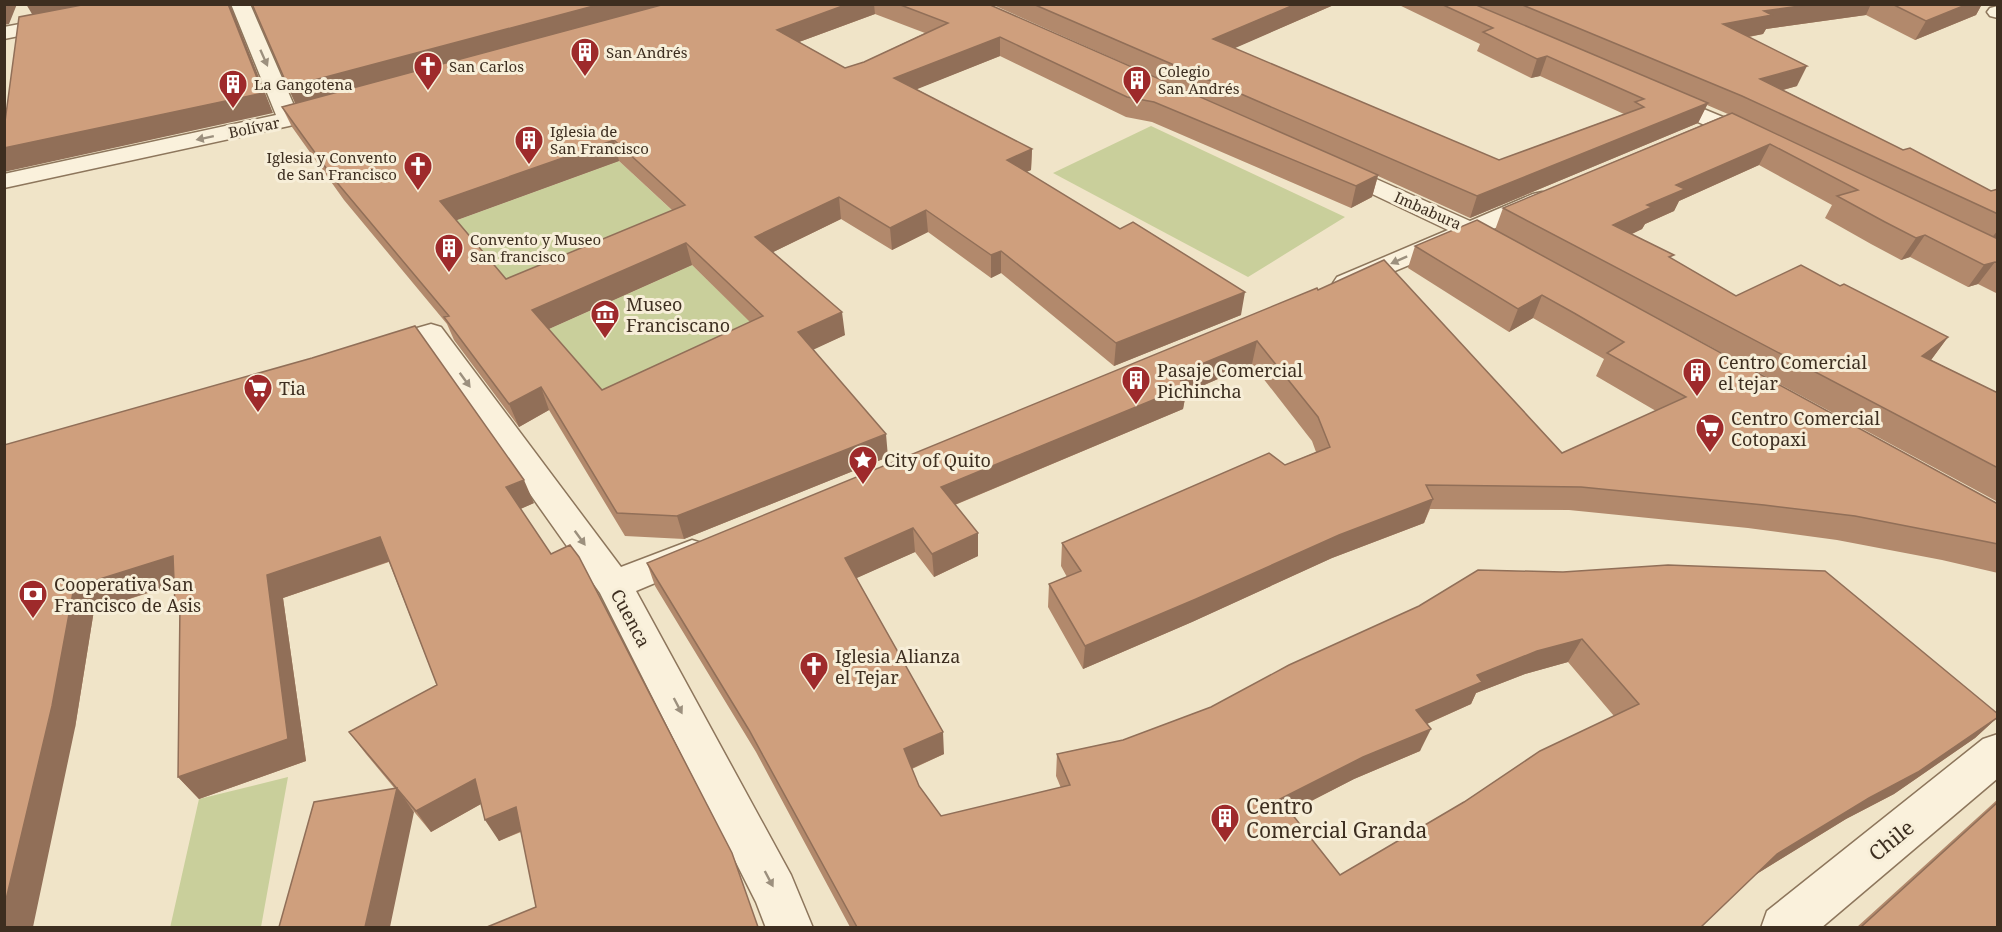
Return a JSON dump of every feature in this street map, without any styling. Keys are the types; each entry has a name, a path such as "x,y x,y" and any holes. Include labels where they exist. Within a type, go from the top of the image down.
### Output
{"street":[{"path":"240,4 289,119"},
{"path":"17,30 86,17"},
{"path":"1646,91 1776,148"},
{"name":"Bolívar","path":"4,181 289,119 346,104"},
{"path":"1693,136 1723,123"},
{"name":"Imbabura","path":"1311,158 1470,229 1505,248"},
{"path":"1320,295 1572,187"},
{"name":"Cuenca","path":"350,356 431,333 614,585 775,891 790,927"},
{"path":"614,585 722,541"},
{"name":"Chile","path":"1784,927 1998,752"}],"green space":[{"path":"1151,126 1345,217 1248,277 1053,173"},
{"path":"619,161 690,227 515,302 449,223"},
{"path":"692,265 767,338 609,413 540,333"},
{"path":"288,777 261,927 170,928 199,799"}],"building":[{"path":"87,4 228,4 263,93 4,148 4,129 19,17"},
{"path":"252,4 601,4 288,87"},
{"path":"665,4 848,4 777,30 845,68 864,62 948,23 898,4 988,4 1378,175 1356,186 1154,102 1127,97 1000,37 894,78 1032,149 1007,160 1120,229 1133,222 1245,292 1116,343 1001,251 991,255 926,210 890,228 839,197 755,237 842,312 798,332 886,434 677,516 617,513 541,387 509,404 444,317 449,316 334,179 282,107","holes":["614,140 685,205 506,279 440,201","686,243 763,316 602,390 532,310"]},
{"path":"1033,4 1296,4 1213,39 1499,160 1644,107 1635,102 1644,99 1547,56 1537,59 1483,32 1493,28 1441,4 1474,4 1708,103 1477,196"},
{"path":"1520,4 1814,4 1764,11 1772,15 1723,24 1807,66 1760,79 1903,150 1910,148 1991,191 1998,189 1998,214 1742,96"},
{"path":"1892,4 1968,4 1926,21"},
{"path":"1732,113 1998,239 1998,263 1984,265 1925,235 1916,238 1885,222 1837,196 1858,190 1770,144 1676,185 1685,189 1647,205 1652,207 1613,225 1674,255 1669,257 1736,296 1801,265 1840,286 1844,284 1948,337 1922,356 1998,393 1998,468 1503,208"},
{"path":"1477,220 1998,504 1998,544 1855,516 1764,505 1581,487 1426,485 1433,499 1339,535 1085,646 1049,584 1081,571 1062,543 1269,453 1285,465 1330,447 1318,417 1257,341 1175,375 1187,386 941,487 978,533 932,554 913,528 845,558 943,732 904,749 919,786 941,816 1070,785 1057,754 1123,740 1211,707 1289,665 1419,606 1478,570 1563,572 1668,565 1825,571 1998,714 1998,717 1918,772 1869,798 1777,854 1701,927 857,927 749,730 647,563 1317,288 1318,290 1384,260 1562,453 1686,397 1607,353 1624,342 1542,295 1518,309 1415,246","holes":["1582,639 1639,704 1540,751 1464,802 1340,875 1280,799 1363,757 1431,729 1416,710 1482,682 1477,675 1537,651"]},
{"path":"415,326 524,480 506,487 551,554 570,545 579,557 732,853 758,927 487,927 536,907 516,807 485,820 475,779 416,811 349,732 437,685 380,537 267,575 288,739 178,777 180,604 175,606 173,556 74,587 52,706 4,908 4,445 312,358"},
{"path":"397,788 365,927 279,927 314,802"},
{"path":"1998,802 1998,927 1861,927"}],"place":[{"name":"San Andrés","path":"585,78"},
{"name":"San Carlos","path":"428,92"},
{"name":"Colegio San Andrés","path":"1137,106"},
{"name":"La Gangotena","path":"233,110"},
{"name":"Iglesia de San Francisco","path":"529,166"},
{"name":"Iglesia y Convento de San Francisco","path":"418,192"},
{"name":"Convento y Museo San francisco","path":"449,274"},
{"name":"Museo Franciscano","path":"605,340"},
{"name":"Centro Comercial el tejar","path":"1697,398"},
{"name":"Pasaje Comercial Pichincha","path":"1136,406"},
{"name":"Tia","path":"258,414"},
{"name":"Centro Comercial Cotopaxi","path":"1710,454"},
{"name":"City of Quito","path":"863,486"},
{"name":"Cooperativa San Francisco de Asis","path":"33,620"},
{"name":"Iglesia Alianza el Tejar","path":"814,692"},
{"name":"Centro Comercial Granda","path":"1225,844"}]}
